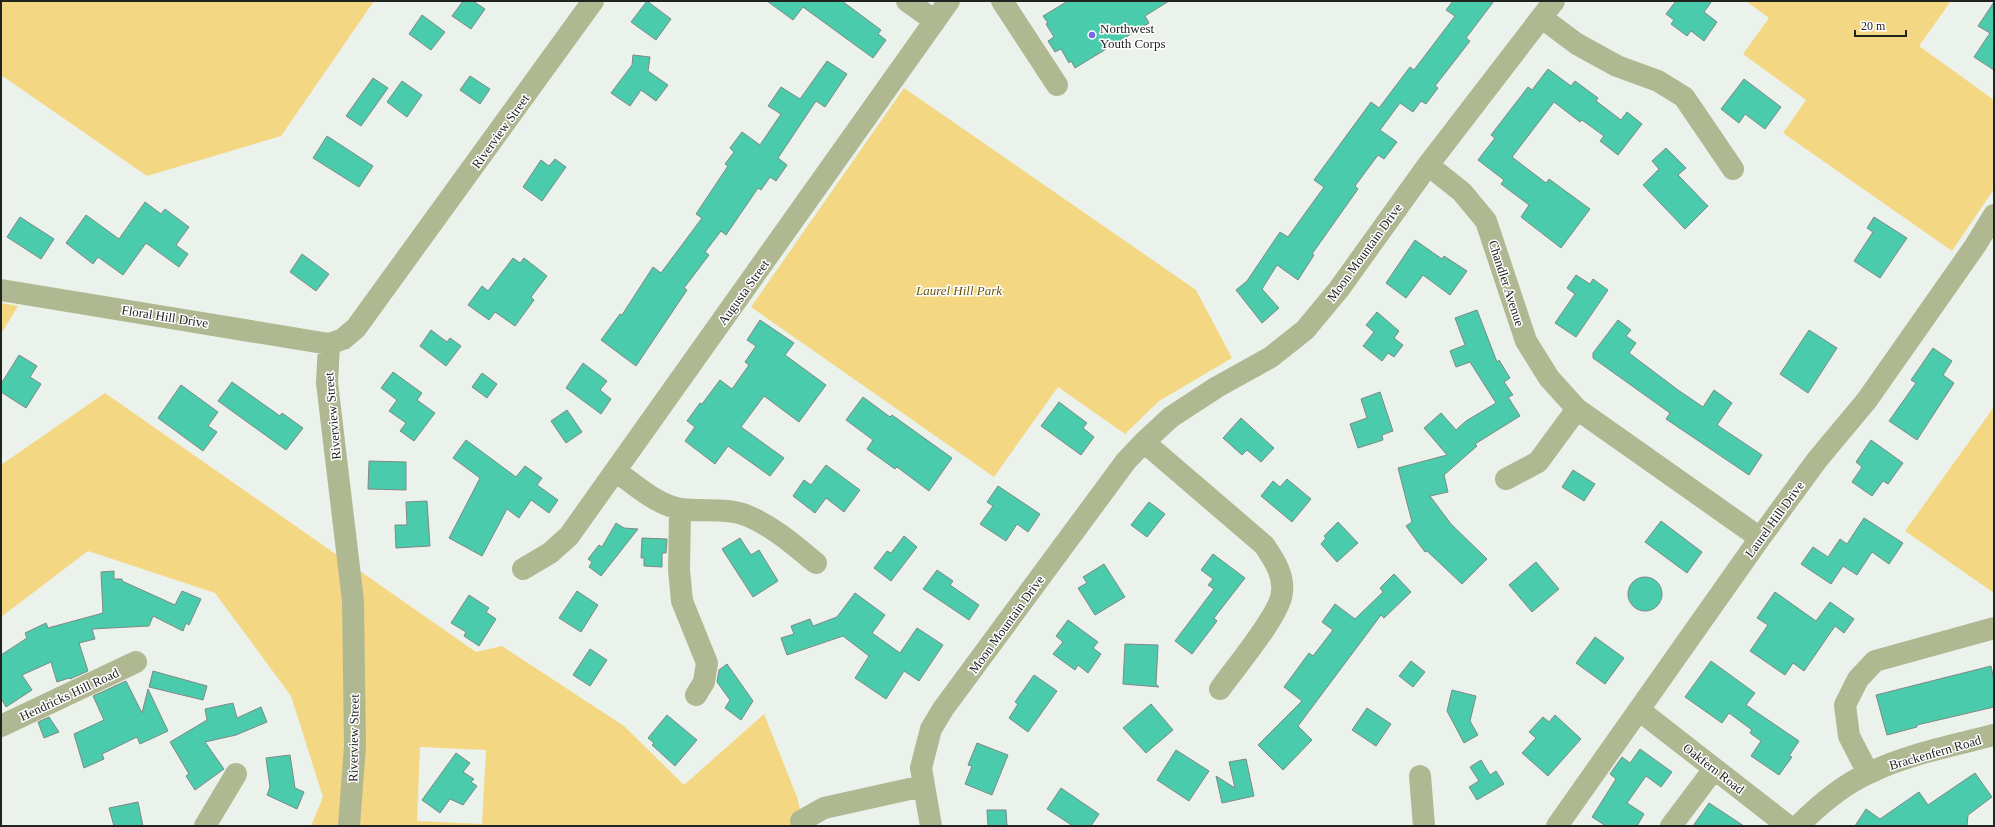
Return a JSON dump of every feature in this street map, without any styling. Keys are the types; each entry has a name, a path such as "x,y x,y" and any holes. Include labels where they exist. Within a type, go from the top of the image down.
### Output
{"street":[{"name":"Riverview Street","path":"349,826 356,746 353,601 327,383 329,344 343,339 356,328 593,1"},
{"path":"907,1 935,21"},
{"name":"Augusta Street","path":"523,569 550,553 569,536 949,1"},
{"path":"1002,1 1057,85"},
{"name":"Moon Mountain Drive","path":"931,826 921,768 931,729 943,709 1126,461 1171,417 1217,387 1270,357 1305,330 1339,289 1428,165 1548,9 1578,44 1617,66 1658,81 1684,97 1733,169"},
{"name":"Chandler Avenue","path":"1428,165 1462,192 1486,221 1526,341 1549,378 1577,409 1760,538"},
{"name":"Laurel Hill Drive","path":"1557,826 1760,538 1817,460 1867,400 1975,246 1994,216"},
{"name":"Floral Hill Drive","path":"1,290 329,344"},
{"path":"1506,479 1538,462 1577,409"},
{"path":"1144,442 1264,545 1279,566 1282,593 1275,613 1220,689"},
{"path":"616,471 656,500 680,509 726,510 747,516 767,526 789,541 816,563"},
{"path":"680,509 679,570 682,601 707,662 704,682 696,695"},
{"path":"1868,773 1849,736 1845,705 1858,679 1876,661 1994,628"},
{"name":"Hendricks Hill Road","path":"1,726 136,662"},
{"name":"Oakfern Road","path":"1640,710 1788,826"},
{"name":"Brackenfern Road","path":"1798,826 1816,809 1843,788 1868,773 1906,758 1994,735"},
{"path":"1671,826 1714,769"},
{"path":"205,826 236,774"},
{"path":"1420,776 1424,826"},
{"path":"801,821 824,808 923,786"}],"green space":[{"path":"1,1 374,1 281,136 147,176 1,75"},
{"path":"1746,1 1951,1 1919,46 1994,100 1994,189 1952,251 1783,133 1806,100 1743,54 1769,18"},
{"name":"Laurel Hill Park","path":"904,88 1196,290 1232,358 1159,401 1125,434 1058,387 994,477 751,307"},
{"path":"1,303 18,306 1,334"},
{"path":"105,393 476,652 502,646 624,726 684,785 764,714 797,797 804,826 311,826 323,797 291,696 215,593 88,551 1,617 1,465","holes":["420,747 486,750 482,824 417,821"]},
{"path":"1994,407 1994,593 1905,531"}],"building":[{"path":"463,1 473,1 485,9 471,29 452,16"},
{"path":"647,1 671,19 656,40 631,22"},
{"path":"767,1 842,1 881,30 878,34 886,40 873,58 803,7 793,20"},
{"name":"Northwest Youth Corps","path":"1068,1 1169,1 1145,16 1149,23 1075,68 1071,61 1069,63 1061,49 1055,52 1048,41 1054,37 1043,16"},
{"path":"1453,1 1494,1 1466,38 1470,41 1435,86 1438,88 1426,104 1421,101 1413,112 1400,103 1380,130 1397,142 1384,159 1378,155 1355,186 1358,189 1312,254 1314,255 1298,280 1277,265 1262,289 1279,308 1262,323 1236,290 1247,281 1280,232 1288,237 1324,187 1314,180 1371,102 1379,108 1410,67 1414,70 1455,16 1446,10"},
{"path":"1676,1 1712,1 1704,12 1717,22 1704,41 1691,31 1687,36 1671,24 1674,20 1666,14"},
{"path":"1994,2 1994,70 1974,57 1990,33 1978,26"},
{"path":"422,15 445,32 431,50 409,34"},
{"path":"633,55 650,57 648,71 668,85 656,101 641,90 630,106 611,93 632,65"},
{"path":"827,61 847,74 825,107 816,101 778,158 787,165 776,181 770,177 761,190 758,188 726,235 721,231 705,252 709,255 684,288 687,290 636,366 601,340 620,314 622,315 653,267 661,273 702,218 696,214 728,166 725,164 734,152 730,148 742,132 760,145 781,114 768,106 781,87 800,99"},
{"path":"1548,69 1571,86 1575,81 1598,98 1596,101 1621,120 1627,112 1642,124 1618,155 1600,141 1604,136 1582,120 1580,122 1554,102 1512,157 1546,183 1549,179 1590,209 1561,248 1521,217 1529,205 1501,184 1504,180 1478,160 1495,138 1491,135 1528,87 1532,90"},
{"path":"470,76 490,89 480,104 460,90"},
{"path":"373,78 388,88 361,126 346,116"},
{"path":"1744,79 1781,107 1765,129 1745,114 1739,123 1721,109"},
{"path":"402,81 422,95 407,117 387,102"},
{"path":"327,136 373,166 359,187 313,158"},
{"path":"1666,148 1686,168 1678,175 1708,206 1685,229 1643,185 1659,169 1652,161"},
{"path":"555,159 566,167 542,201 523,187 541,160 549,166"},
{"path":"145,202 161,214 165,209 189,227 176,245 188,254 179,267 146,243 123,275 98,257 93,264 66,243 86,215 119,239"},
{"path":"20,217 54,239 41,259 7,237"},
{"path":"1874,217 1907,238 1880,278 1854,261 1873,232 1867,228"},
{"path":"1415,240 1442,259 1444,256 1467,271 1450,295 1423,275 1406,298 1386,283"},
{"path":"302,254 329,274 316,291 290,272"},
{"path":"513,258 520,263 524,258 547,276 531,297 534,300 515,326 495,312 489,320 468,305 482,286 488,291"},
{"path":"1576,275 1590,284 1593,279 1608,290 1576,337 1555,323 1575,294 1567,288"},
{"path":"1477,310 1497,362 1499,360 1510,378 1504,382 1513,395 1508,397 1520,416 1475,444 1477,446 1444,475 1448,492 1430,496 1451,524 1487,559 1462,584 1427,551 1425,552 1406,526 1412,522 1398,468 1447,455 1424,428 1441,413 1456,430 1466,421 1496,403 1470,362 1456,367 1450,351 1465,345 1455,318"},
{"path":"1377,312 1399,331 1394,338 1403,345 1394,357 1388,353 1382,361 1363,346 1374,332 1366,325"},
{"path":"760,320 794,343 785,355 826,385 799,422 764,396 741,427 784,458 770,476 728,446 715,464 685,441 695,427 687,421 700,403 702,404 720,380 732,389 749,365 745,362 756,346 747,340"},
{"path":"1618,320 1631,330 1626,336 1636,343 1629,353 1678,390 1703,407 1714,390 1732,403 1717,425 1762,455 1749,475 1666,419 1670,413 1593,358 1593,353"},
{"path":"431,330 447,342 450,338 461,346 446,366 420,346"},
{"path":"1809,330 1837,348 1808,393 1780,374"},
{"path":"1933,348 1952,361 1943,375 1954,383 1917,440 1889,421 1916,383 1911,380"},
{"path":"19,355 37,366 30,377 41,384 26,408 1,392 1,384"},
{"path":"583,363 607,381 600,390 611,399 601,414 566,388"},
{"path":"393,372 422,393 417,400 435,413 414,441 400,431 406,423 389,411 397,400 381,388"},
{"path":"482,373 497,384 487,398 472,387"},
{"path":"232,382 280,416 282,413 303,428 286,450 218,401"},
{"path":"181,385 218,412 208,426 217,432 203,451 158,418"},
{"path":"1380,392 1393,431 1382,435 1383,440 1358,448 1350,424 1367,418 1361,399"},
{"path":"863,397 890,417 892,415 952,458 929,491 897,467 895,469 867,449 873,440 846,420"},
{"path":"1059,402 1087,423 1083,428 1094,437 1081,455 1041,426"},
{"path":"567,410 582,432 566,443 551,421"},
{"path":"1241,418 1274,448 1261,462 1247,450 1242,455 1223,438"},
{"path":"466,440 516,477 525,466 542,478 537,485 558,500 549,513 531,500 519,518 507,509 482,556 449,538 480,478 453,458"},
{"path":"1871,440 1903,463 1888,484 1883,481 1872,496 1852,482 1862,467 1856,462"},
{"path":"369,461 406,462 406,490 368,489"},
{"path":"826,465 860,490 844,512 826,498 815,513 793,496 804,480 811,485"},
{"path":"1573,470 1595,484 1584,501 1562,487"},
{"path":"1287,479 1311,499 1292,522 1261,496 1273,481 1280,487"},
{"path":"998,486 1040,514 1028,532 1017,524 1006,541 980,524 993,506 987,502"},
{"path":"427,501 430,546 396,548 395,525 407,525 406,502"},
{"path":"1149,502 1165,514 1147,537 1131,525"},
{"path":"1864,518 1903,543 1889,564 1872,552 1857,575 1843,566 1831,584 1801,564 1813,547 1828,557 1840,539 1847,544"},
{"path":"1661,521 1702,552 1687,573 1645,542"},
{"path":"1338,522 1358,543 1337,562 1321,544 1326,538 1324,536"},
{"path":"616,523 624,528 638,529 601,576 589,567 592,562 588,559 599,545 602,547"},
{"path":"904,536 917,547 891,581 874,568 887,551 891,553"},
{"path":"642,538 667,539 666,553 662,553 662,567 644,566 644,558 641,558"},
{"path":"740,538 751,555 759,550 778,581 753,597 722,549"},
{"path":"1213,554 1245,578 1214,618 1217,621 1192,654 1175,641 1214,589 1208,585 1213,579 1201,570"},
{"path":"1536,562 1559,589 1532,612 1509,585"},
{"path":"1104,564 1125,597 1095,615 1078,588 1087,583 1083,577"},
{"path":"937,570 953,581 950,585 979,605 969,620 923,589"},
{"path":"114,571 114,579 122,579 122,581 175,605 182,591 201,599 189,625 186,623 183,631 153,616 149,626 92,629 95,639 79,643 88,671 70,679 57,682 51,662 22,675 32,690 6,707 1,698 1,655 27,638 25,633 46,623 48,628 103,613 101,572"},
{"path":"1394,574 1411,592 1384,618 1381,615 1298,726 1312,740 1283,770 1258,745 1302,701 1284,687 1309,653 1313,656 1333,630 1322,622 1335,604 1355,619 1383,592 1380,588"},
{"path":"1645,577 1657,582 1662,594 1657,606 1645,611 1633,606 1628,594 1633,582"},
{"path":"577,591 598,605 581,632 559,618"},
{"path":"1775,592 1816,621 1830,602 1854,619 1844,633 1835,626 1804,671 1793,663 1785,675 1750,651 1768,625 1757,618"},
{"path":"855,593 885,615 872,633 900,653 917,628 943,645 919,681 904,671 886,699 855,678 869,656 843,636 787,655 781,638 794,634 791,626 810,619 813,626 837,617"},
{"path":"469,595 489,608 486,612 496,619 479,646 464,636 466,632 451,623"},
{"path":"1068,620 1098,642 1093,648 1101,654 1088,673 1078,665 1075,670 1053,654 1063,642 1056,636"},
{"path":"1595,637 1624,658 1605,684 1576,663"},
{"path":"1125,644 1158,645 1156,684 1159,687 1123,684"},
{"path":"590,649 607,660 590,686 573,675"},
{"path":"1411,661 1425,672 1413,687 1399,676"},
{"path":"1711,661 1755,693 1746,705 1799,741 1789,756 1792,757 1779,775 1751,756 1761,741 1750,733 1752,730 1729,713 1722,723 1685,697"},
{"path":"727,664 753,701 741,720 725,708 730,700 717,682 719,670"},
{"path":"1991,666 1994,680 1994,707 1917,725 1917,727 1887,735 1876,695"},
{"path":"153,671 207,686 203,700 149,687"},
{"path":"1034,675 1057,691 1028,732 1009,718 1018,704 1015,702"},
{"path":"126,681 142,713 148,689 168,731 140,744 137,737 102,754 104,759 84,768 74,734 104,720 93,696"},
{"path":"1452,690 1476,696 1470,721 1478,735 1464,743 1447,711"},
{"path":"233,703 237,718 261,707 267,722 236,735 205,742 224,769 195,790 186,776 189,774 170,742 207,720 205,709"},
{"path":"1151,704 1173,730 1146,753 1123,728"},
{"path":"1367,708 1391,724 1376,746 1352,730"},
{"path":"667,715 697,740 675,766 652,745 654,743 648,738"},
{"path":"1555,715 1581,739 1548,776 1522,753 1536,738 1529,732 1543,717 1549,722"},
{"path":"49,717 59,732 44,738 38,722"},
{"path":"977,743 1008,755 992,795 965,784 972,766 968,765"},
{"path":"1640,749 1672,772 1661,787 1646,776 1627,803 1644,814 1637,826 1606,826 1592,817 1616,779 1610,774 1622,757 1630,763"},
{"path":"1176,750 1209,771 1189,801 1157,780"},
{"path":"456,753 470,763 463,772 474,779 471,782 477,786 463,805 450,799 440,813 422,800"},
{"path":"290,755 295,788 304,792 297,809 267,795 270,787 266,758"},
{"path":"1246,759 1254,796 1222,803 1216,776 1235,788 1229,762"},
{"path":"1481,760 1490,775 1496,771 1504,784 1477,800 1469,787 1479,781 1470,767"},
{"path":"1975,773 1992,797 1968,815 1967,826 1855,826 1866,809 1880,819 1919,792 1928,805"},
{"path":"1061,788 1099,814 1091,826 1073,826 1047,809"},
{"path":"138,802 143,826 114,826 109,808"},
{"path":"1709,803 1744,826 1693,826"},
{"path":"987,810 1006,810 1007,826 988,826"}],"place":[{"name":"Northwest Youth Corps","path":"1092,35"}]}
